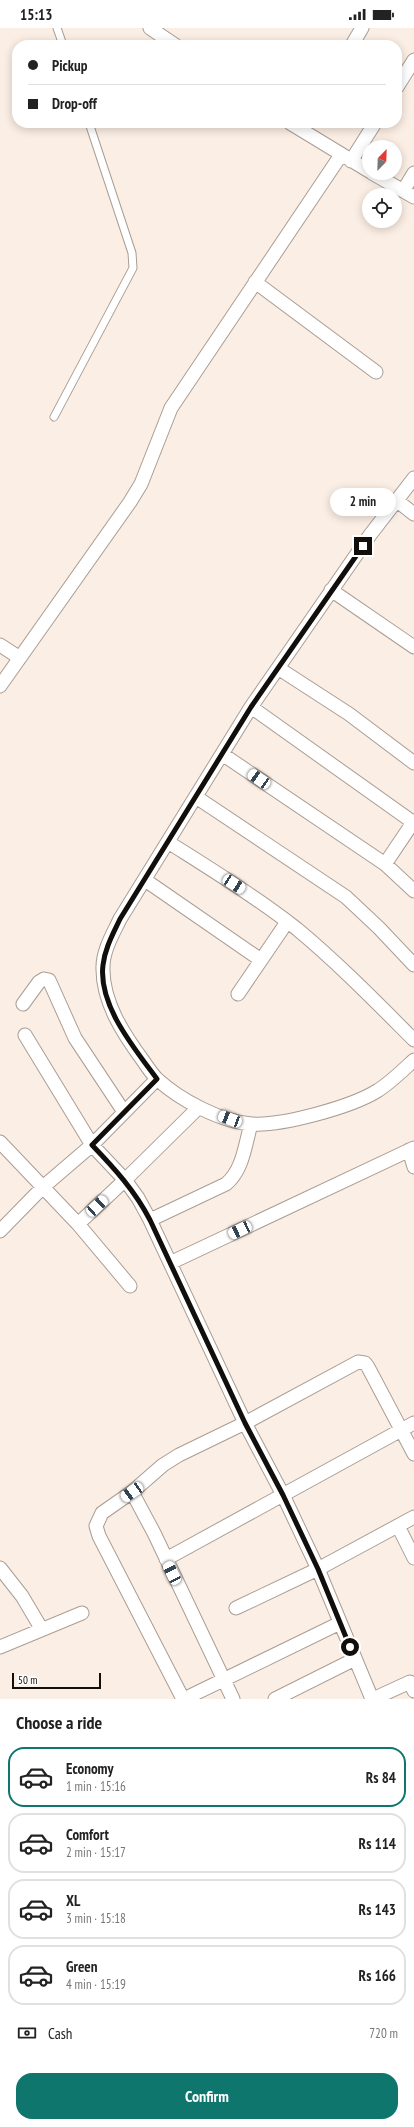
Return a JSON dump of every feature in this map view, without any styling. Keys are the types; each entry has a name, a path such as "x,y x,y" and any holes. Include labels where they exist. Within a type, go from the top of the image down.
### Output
{"street":[{"path":"150,28 168,40"},
{"path":"355,40 362,28"},
{"path":"402,79 414,60"},
{"path":"302,128 362,167"},
{"path":"0,686 130,502 141,484 170,408 256,282 346,158 371,128"},
{"path":"384,180 408,194 414,173"},
{"path":"256,282 376,372"},
{"path":"414,478 396,500 251,707 120,919 106,948 103,965 104,986 113,1012 131,1045 157,1079 198,1108 230,1119 251,1124 279,1122 344,1106 377,1092 414,1060"},
{"path":"396,500 414,514"},
{"path":"332,590 414,647"},
{"path":"0,645 20,658"},
{"path":"278,668 349,714 414,763"},
{"path":"251,707 414,822 385,864"},
{"path":"222,754 385,864 414,891"},
{"path":"196,797 346,897 414,965"},
{"path":"168,842 247,893 287,922 322,951 414,1040"},
{"path":"145,880 261,960"},
{"path":"238,994 287,922"},
{"path":"23,1004 39,982 44,979 49,980 75,1038 124,1112"},
{"path":"25,1035 92,1145 126,1180 150,1220 245,1423 283,1495 318,1569 373,1699 412,1684"},
{"path":"0,1231 42,1187 92,1145 157,1079"},
{"path":"78,1224 126,1180 198,1108"},
{"path":"150,1220 226,1184 232,1179 238,1169 251,1124"},
{"path":"0,1142 78,1224 130,1286"},
{"path":"170,1263 412,1149 414,1167"},
{"path":"340,1624 183,1699 99,1536 96,1526 102,1513 132,1492 163,1465 179,1455 245,1423 358,1362 368,1366 400,1430 414,1454"},
{"path":"166,1559 414,1423"},
{"path":"132,1492 154,1533 233,1699"},
{"path":"236,1608 318,1569 414,1518"},
{"path":"398,1526 414,1558"},
{"path":"0,1568 22,1596 41,1628"},
{"path":"0,1646 82,1612"},
{"path":"275,1699 355,1659"}],"lane":[{"path":"57,28 61,40"},
{"path":"54,418 133,268 134,260 132,253 91,128"}],"route":[{"path":"350,1647 318,1569 283,1495 245,1423 150,1220 126,1180 92,1145 157,1079 131,1045 113,1012 104,986 103,965 106,948 120,919 251,707 363,546"}]}
